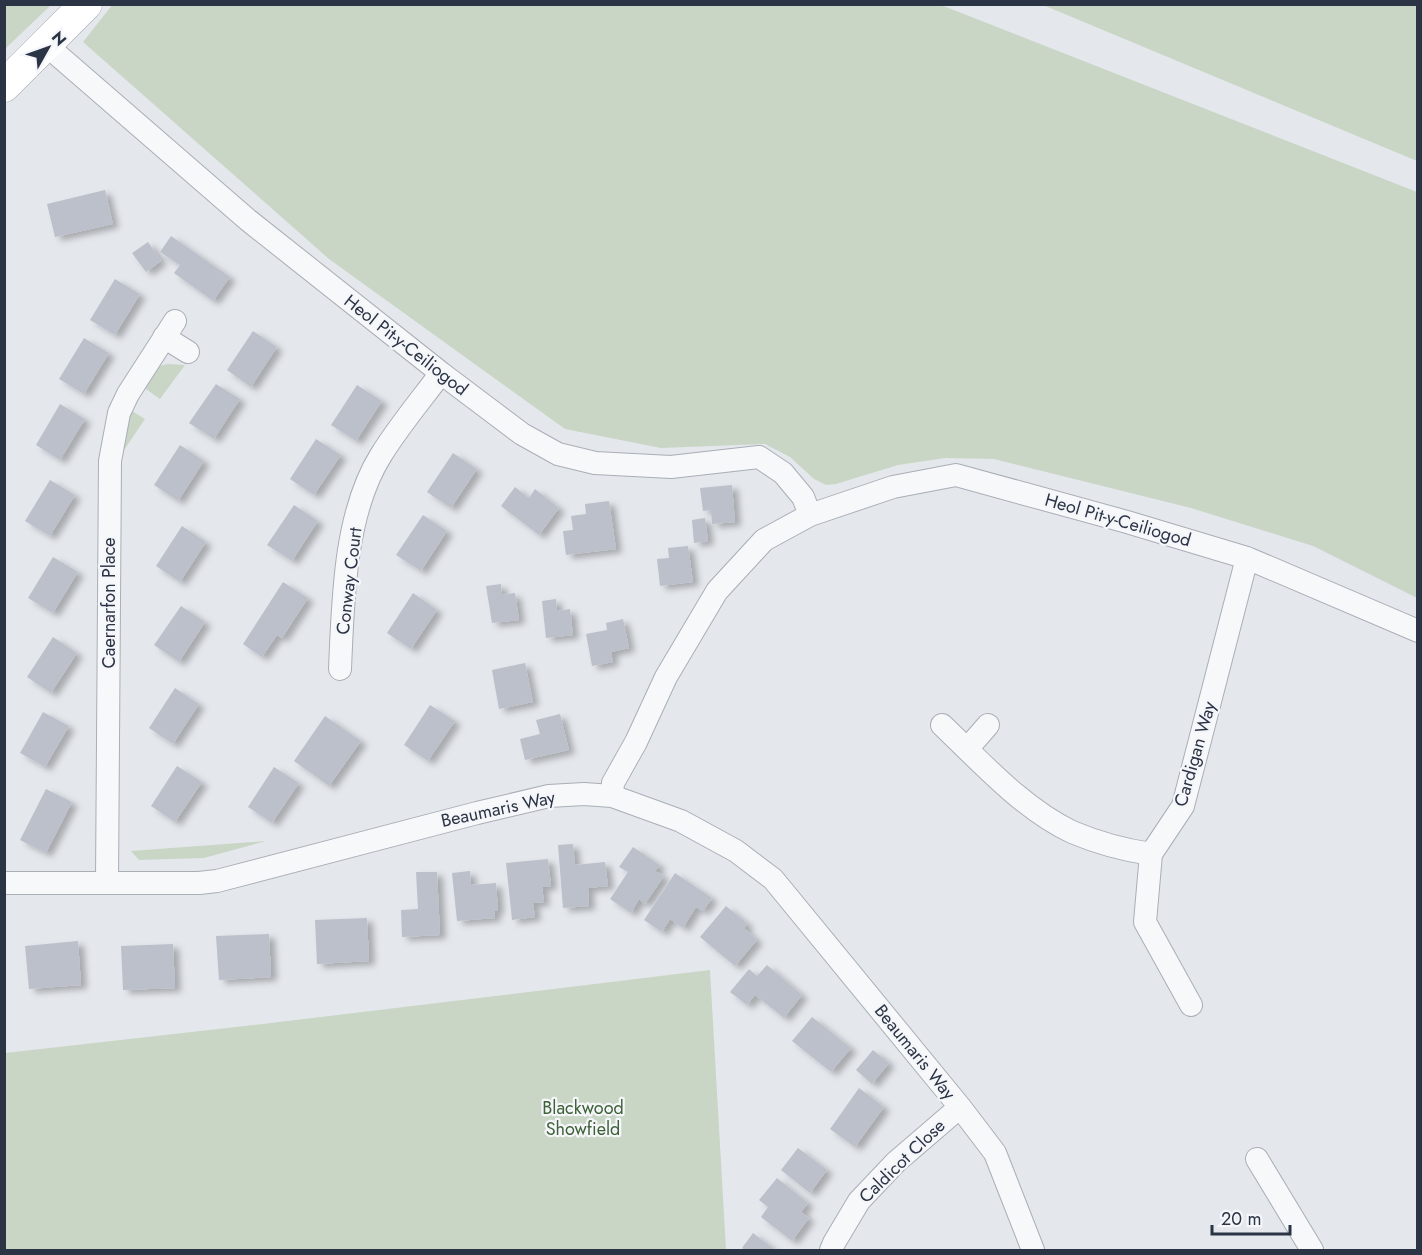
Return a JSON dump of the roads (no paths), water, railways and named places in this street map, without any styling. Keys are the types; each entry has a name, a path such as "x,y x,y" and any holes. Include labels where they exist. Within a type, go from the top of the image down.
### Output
{"street":[{"path":"4,86 86,4"},
{"name":"Heol Pit-y-Ceiliogod","path":"45,44 248,220 522,434 558,454 595,463 671,467 759,457 783,473 803,497 810,515"},
{"name":"Caernarfon Place","path":"107,882 110,461 119,413 128,393 170,329 188,352"},
{"name":"Conway Court","path":"340,669 344,600 351,539 363,493 381,456 441,373"},
{"name":"Heol Pit-y-Ceiliogod","path":"612,796 613,783 636,742 666,677 717,591 764,540 810,515 893,487 956,475 1127,522 1247,558 1418,632"},
{"name":"Cardigan Way","path":"1191,1005 1144,922 1151,854 1183,806 1247,558"},
{"path":"942,725 1008,787 1039,812 1070,831 1099,843 1151,854"},
{"path":"967,749 988,725"},
{"name":"Beaumaris Way","path":"4,883 199,884 549,796 584,794 612,796 681,821 736,851 773,879 995,1152 1033,1251"},
{"name":"Caldicot Close","path":"831,1251 859,1201 896,1162 960,1107"},
{"path":"1257,1159 1312,1251"}],"park label":[{"name":"Blackwood Showfield","path":"583,1118"}]}
